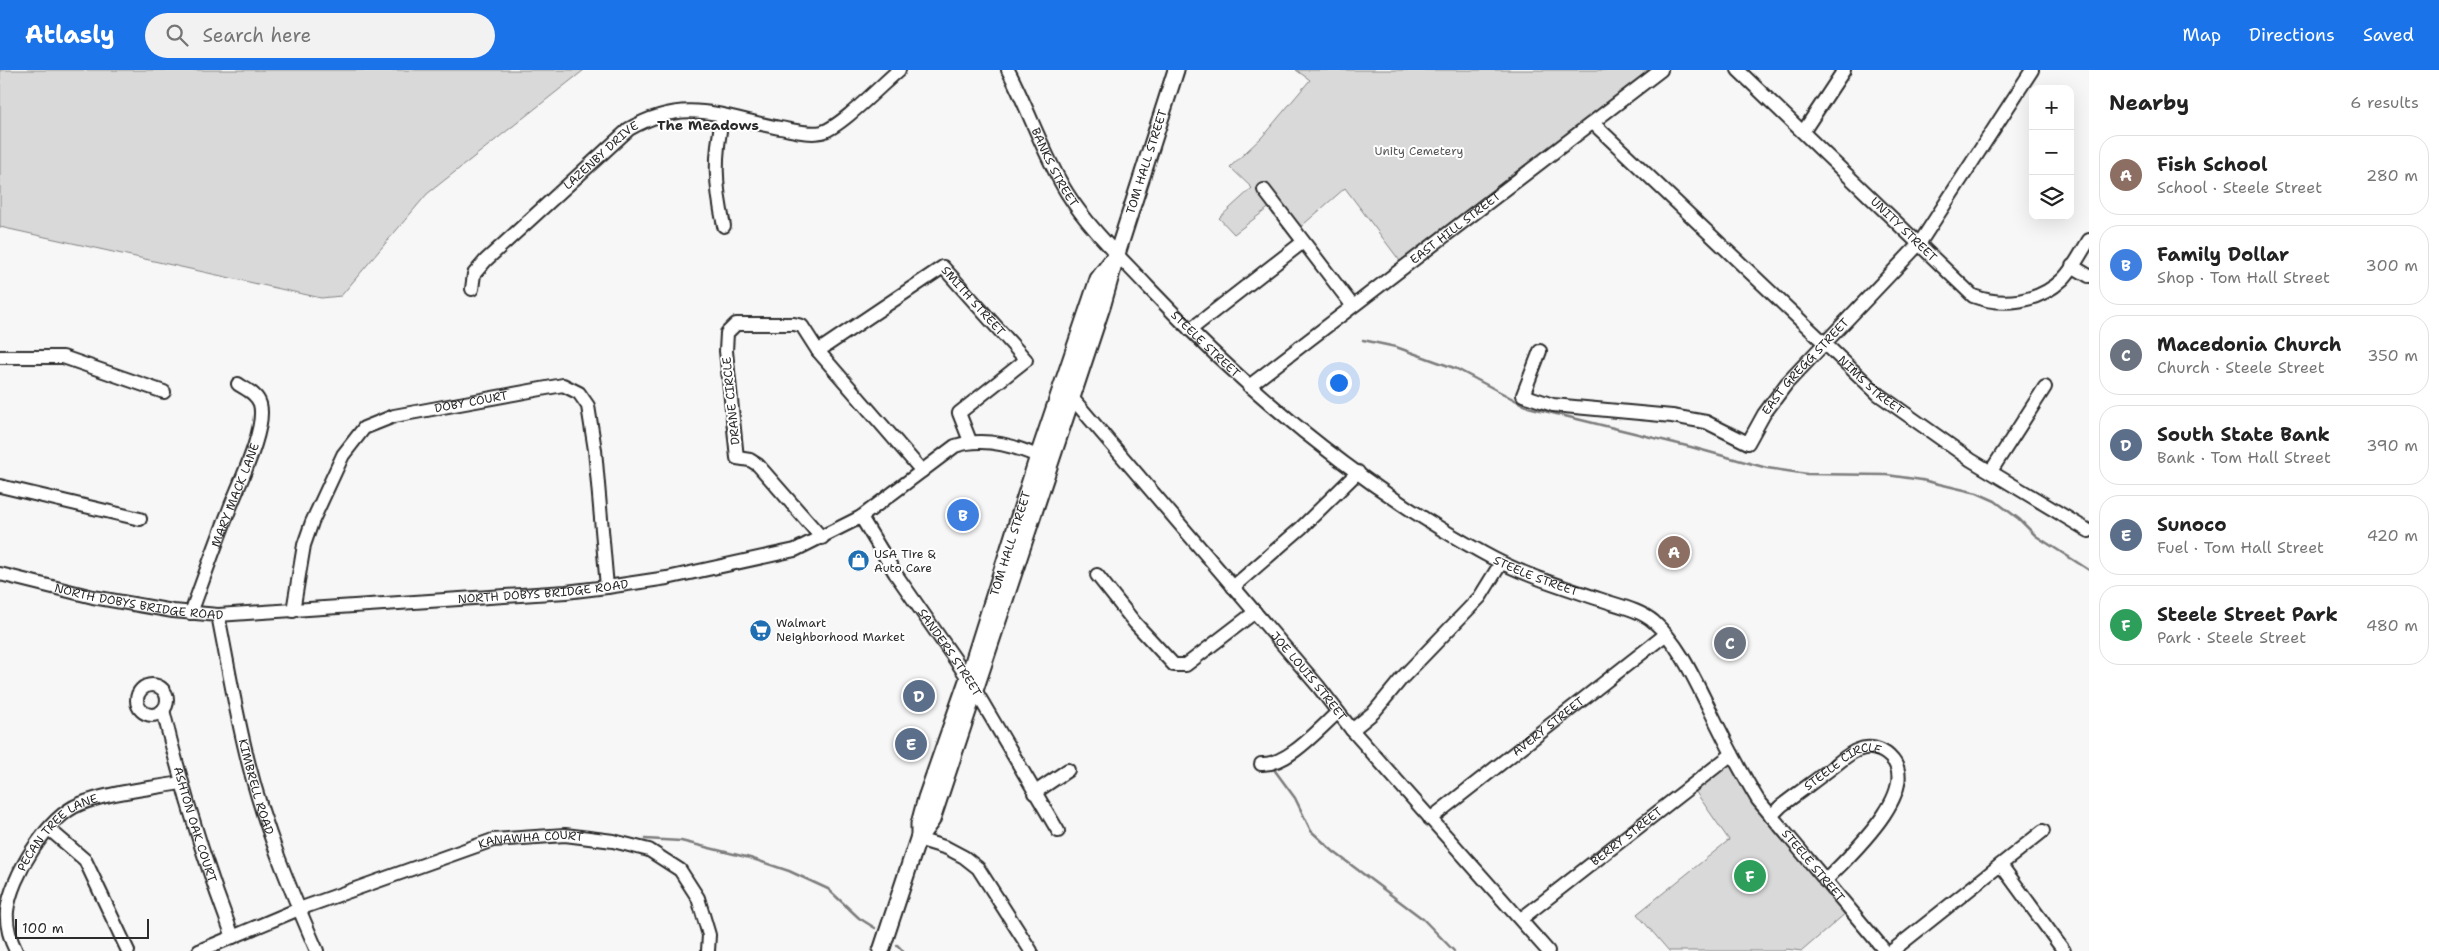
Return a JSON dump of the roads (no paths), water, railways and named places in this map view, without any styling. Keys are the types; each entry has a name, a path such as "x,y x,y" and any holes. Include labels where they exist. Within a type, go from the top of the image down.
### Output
{"main road":[{"name":"TOM HALL STREET","path":"1044,459 1073,399 1176,70"},
{"name":"TOM HALL STREET","path":"881,951 918,840 932,820 971,684 1044,459 1098,279 1117,254"}],"street":[{"name":"LAZENBY DRIVE","path":"472,289 474,274 486,260 629,129 645,120 666,113 692,110 800,132 822,132 840,122 899,70"},
{"name":"BANKS STREET","path":"1008,70 1067,193 1117,254"},
{"name":"EAST HILL STREET","path":"1249,386 1352,305 1661,70"},
{"name":"UNITY STREET","path":"1738,70 1973,296 1991,302 2013,302 2037,296 2063,279 2089,240"},
{"path":"1804,132 1844,70"},
{"name":"EAST GREGG STREET","path":"1540,351 1523,394 1553,405 1672,416 1706,422 1748,443 1764,414 1787,383 1919,244 2032,70"},
{"path":"722,115 716,148 715,175 724,226"},
{"name":"NIMS STREET","path":"1593,123 1823,344 1878,394 1944,442 2089,532"},
{"path":"1264,190 1352,305"},
{"path":"1190,330 1303,242"},
{"name":"STEELE STREET","path":"1117,254 1190,330 1249,386 1358,472 1440,528 1501,563 1528,575 1626,608 1653,621 1665,634 1693,676 1743,777 1771,816 1885,951"},
{"path":"2072,266 2089,276"},
{"name":"SMITH STREET","path":"818,351 943,267 1026,360 959,413 970,441"},
{"name":"DRANE CIRCLE","path":"818,351 802,326 794,324 736,324 727,333 726,351 737,458 750,460 758,465 822,538"},
{"path":"818,351 922,471"},
{"path":"0,357 63,357 164,392"},
{"name":"MARY MACK LANE","path":"191,613 228,511 246,473 257,434 261,406 257,397 238,384"},
{"name":"DOBY COURT","path":"293,611 304,545 312,522 343,455 364,428 394,416 563,385 579,393 588,406 595,450 607,586"},
{"path":"1991,471 2045,387"},
{"name":"JOE LOUIS STREET","path":"1073,399 1255,612 1352,730 1548,951"},
{"path":"970,441 987,441 1044,459"},
{"name":"NORTH DOBYS BRIDGE ROAD","path":"0,574 93,597 191,613 218,615 566,592 667,578 795,550 861,517 955,446 970,441"},
{"path":"1233,587 1301,528 1358,472"},
{"path":"0,486 140,519"},
{"name":"SANDERS STREET","path":"861,517 895,573 971,684 1058,832"},
{"path":"1352,730 1374,712 1408,672 1480,597 1501,563"},
{"path":"1097,575 1134,623 1174,665 1186,665 1255,612"},
{"name":"KIMBRELL ROAD","path":"218,615 249,765 261,808 317,951"},
{"name":"AVERY STREET","path":"1430,819 1665,634"},
{"name":"ASHTON OAK COURT","path":"163,710 180,782 205,862 233,937"},
{"path":"1261,764 1272,765 1290,755 1338,712"},
{"name":"STEELE CIRCLE","path":"1771,816 1781,806 1860,749 1877,749 1896,763 1900,775 1898,787 1891,804 1860,845 1825,881"},
{"name":"BERRY STREET","path":"1521,919 1732,754"},
{"path":"1034,793 1068,770"},
{"name":"PECAN TREE LANE","path":"16,951 9,930 8,902 18,875 49,829 59,818 80,804 180,782"},
{"path":"49,829 85,860 128,951"},
{"path":"1892,951 2042,831"},
{"name":"KANAWHA COURT","path":"199,951 299,909 493,840 565,835 613,841 649,850 680,870 698,898 709,935 708,951"},
{"path":"918,840 947,848 964,857 978,868 1031,951"},
{"path":"2001,865 2064,951"}],"waterway":[{"path":"1363,340 1396,347 1457,369 1528,407 1691,447 1767,468 1807,474 1887,475 1922,480 1977,493 1995,501 2019,519 2036,536 2089,570"},
{"path":"1273,768 1295,798 1311,831 1334,852 1423,919 1454,951"},
{"path":"645,839 681,841 750,858 789,871 828,889 859,918 875,928"},
{"path":"897,945 903,951"}],"place":[{"name":"Family Dollar","path":"963,515"},
{"name":"Fish School","path":"1674,552"},
{"name":"USA Tire & Auto Care","path":"858,561"},
{"name":"Walmart Neighborhood Market","path":"760,630"},
{"name":"Macedonia Church","path":"1730,643"},
{"name":"South State Bank","path":"919,696"},
{"name":"Sunoco","path":"911,744"},
{"name":"Steele Street Park","path":"1750,876"}],"district":[{"name":"The Meadows","path":"708,125"}],"park label":[{"name":"Unity Cemetery","path":"1419,151"}]}
